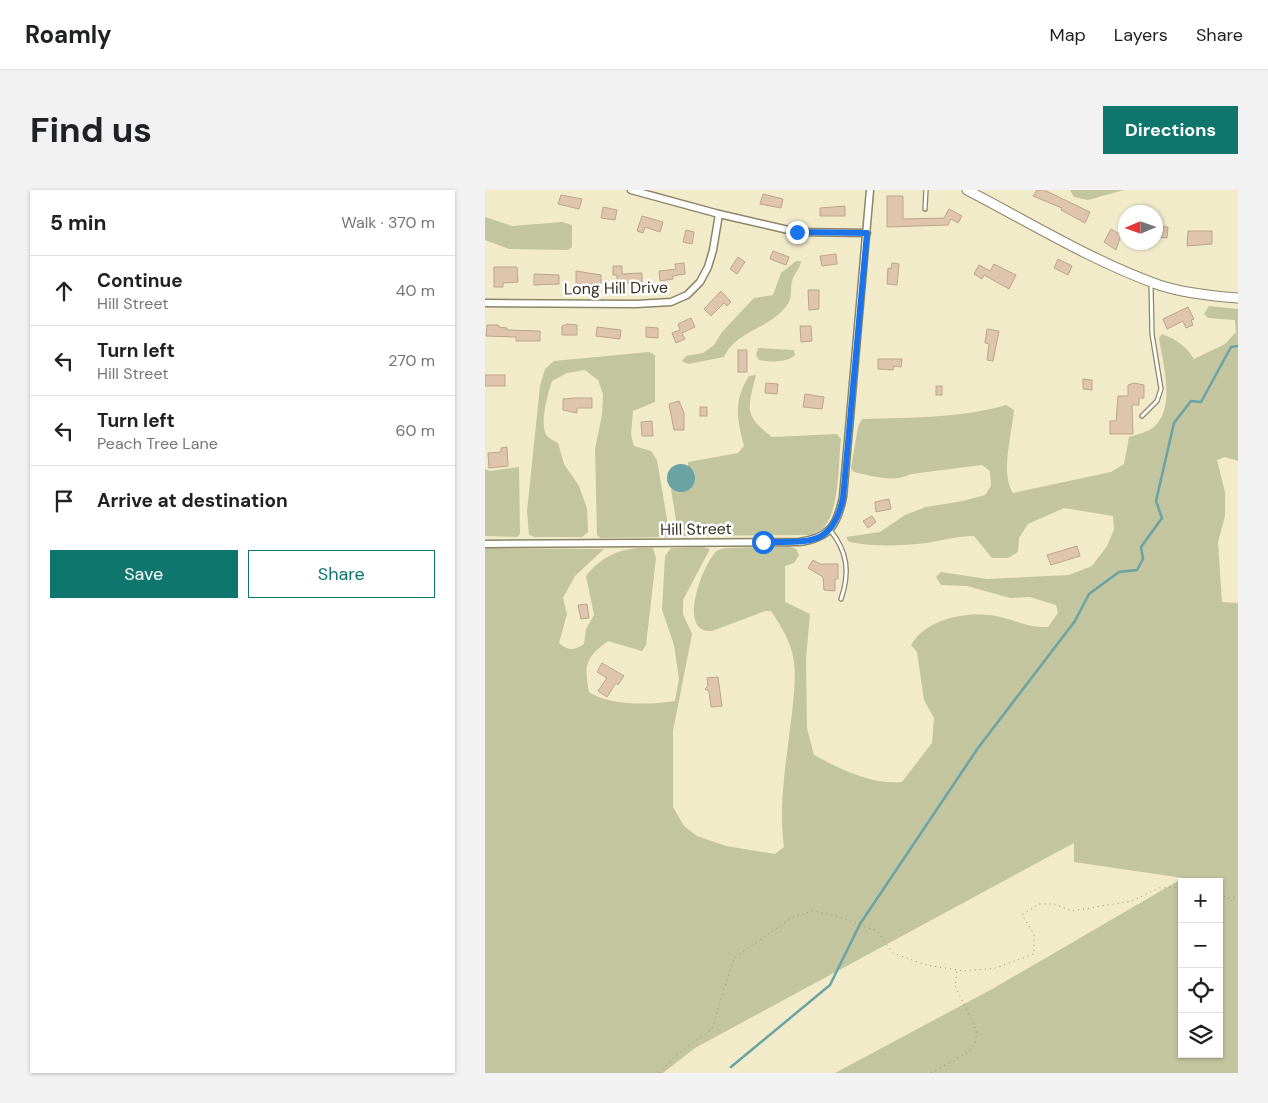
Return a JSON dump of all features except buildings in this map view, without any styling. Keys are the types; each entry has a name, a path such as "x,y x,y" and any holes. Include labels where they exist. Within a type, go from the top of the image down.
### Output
{"street":[{"path":"631,190 719,214 797,232 867,233"},
{"path":"831,530 839,515 843,498 870,190"},
{"path":"967,190 1110,264 1151,281 1176,290 1238,298"},
{"name":"Long Hill Drive","path":"485,302 636,304 671,302 687,295 700,282 708,267 713,250 719,214"},
{"name":"Hill Street","path":"485,544 799,542 816,540 831,530"}],"lane":[{"path":"925,209 926,190"},
{"path":"1142,416 1157,401 1161,389 1152,334 1151,281"},
{"path":"831,530 839,541 847,566 847,578 841,599"}],"path":[{"path":"659,1073 675,1056 712,1029 733,958 793,917 813,911 836,916 877,931 893,953 926,965 957,970 996,968 1034,954 1034,934 1027,926 1022,915 1039,904 1054,904 1072,912 1132,901 1159,888 1178,887"},
{"path":"1223,896 1238,897"},
{"path":"931,1073 969,1052 975,1044 977,1031 955,986 957,970"}],"green space":[{"path":"1070,190 1124,190 1088,200 1074,197"},
{"path":"485,217 512,226 562,222 572,225 572,247 568,250 509,249 485,240"},
{"path":"796,261 801,261 791,285 790,300 782,311 737,341 724,357 688,364 682,361 686,356 703,353 714,345 722,332 754,298 773,295 781,273"},
{"path":"1209,306 1238,309 1238,461 1225,457 1217,460 1225,492 1225,516 1218,542 1222,602 1238,603 1238,1073 835,1073 994,988 1178,881 1178,1058 1223,1058 1223,878 1183,878 1074,862 1074,843 695,1048 663,1073 485,1073 485,548 604,549 575,576 563,598 567,614 559,643 571,649 584,644 586,629 594,615 586,576 600,562 616,553 634,548 653,548 656,558 646,645 642,651 608,641 591,657 587,668 589,692 607,700 643,704 675,701 679,679 674,645 662,610 665,556 671,548 703,547 710,549 683,600 683,614 692,634 673,731 673,807 684,826 697,836 726,846 775,854 784,847 782,830 783,797 795,682 792,652 786,636 771,611 765,611 712,631 701,629 695,621 696,595 700,581 712,556 718,550 726,548 789,546 796,549 799,555 794,563 785,566 785,602 810,614 806,659 807,728 814,755 834,766 857,775 879,781 902,782 932,743 934,718 924,700 917,652 911,645 918,636 927,628 937,623 961,616 996,616 1027,625 1048,627 1058,613 1056,605 1030,597 1010,598 967,586 941,585 936,577 941,572 987,579 1069,575 1092,566 1107,546 1114,530 1113,516 1064,508 1028,524 1019,538 1018,552 1008,558 992,558 974,536 897,545 868,545 849,542 846,537 880,532 905,515 926,507 985,495 991,486 990,471 982,465 911,474 897,478 883,478 854,472 851,468 858,427 862,419 952,415 988,410 1006,405 1014,410 1007,464 1009,485 1013,493 1111,472 1124,464 1129,437 1154,427 1161,418 1165,408 1165,372 1159,338 1162,334 1181,344 1194,359 1225,344 1236,332 1235,320 1208,318 1204,314"},
{"path":"758,348 794,350 795,355 783,361 759,360 756,355"},
{"path":"649,352 655,355 655,402 633,411 631,435 634,446 651,451 657,460 669,531 668,537 601,538 597,535 595,449 602,415 603,394 598,380 585,370 567,373 552,381 545,410 544,425 548,437 558,443 564,464 579,486 587,508 588,532 582,537 535,537 529,535 527,511 540,386 545,369 554,361"},
{"path":"756,375 750,410 756,423 772,437 837,434 841,439 836,498 829,519 823,528 810,535 681,536 678,533 671,489 685,489 693,483 695,473 688,466 688,462 738,453 744,446 738,419 740,394 749,376"},
{"path":"519,467 520,534 517,537 485,536 485,469 490,471"}],"water":[{"path":"681,464 691,468 695,478 691,488 681,492 671,488 667,478 671,468"}],"waterway":[{"path":"731,1067 830,985 860,924 978,748 1075,621 1089,594 1119,572 1137,570 1143,559 1141,547 1162,518 1156,501 1174,423 1191,401 1201,402 1231,347 1238,346"}],"route":[{"path":"763,542 816,540 831,530 839,515 843,498 847,427 861,312 867,233 797,232"}]}
